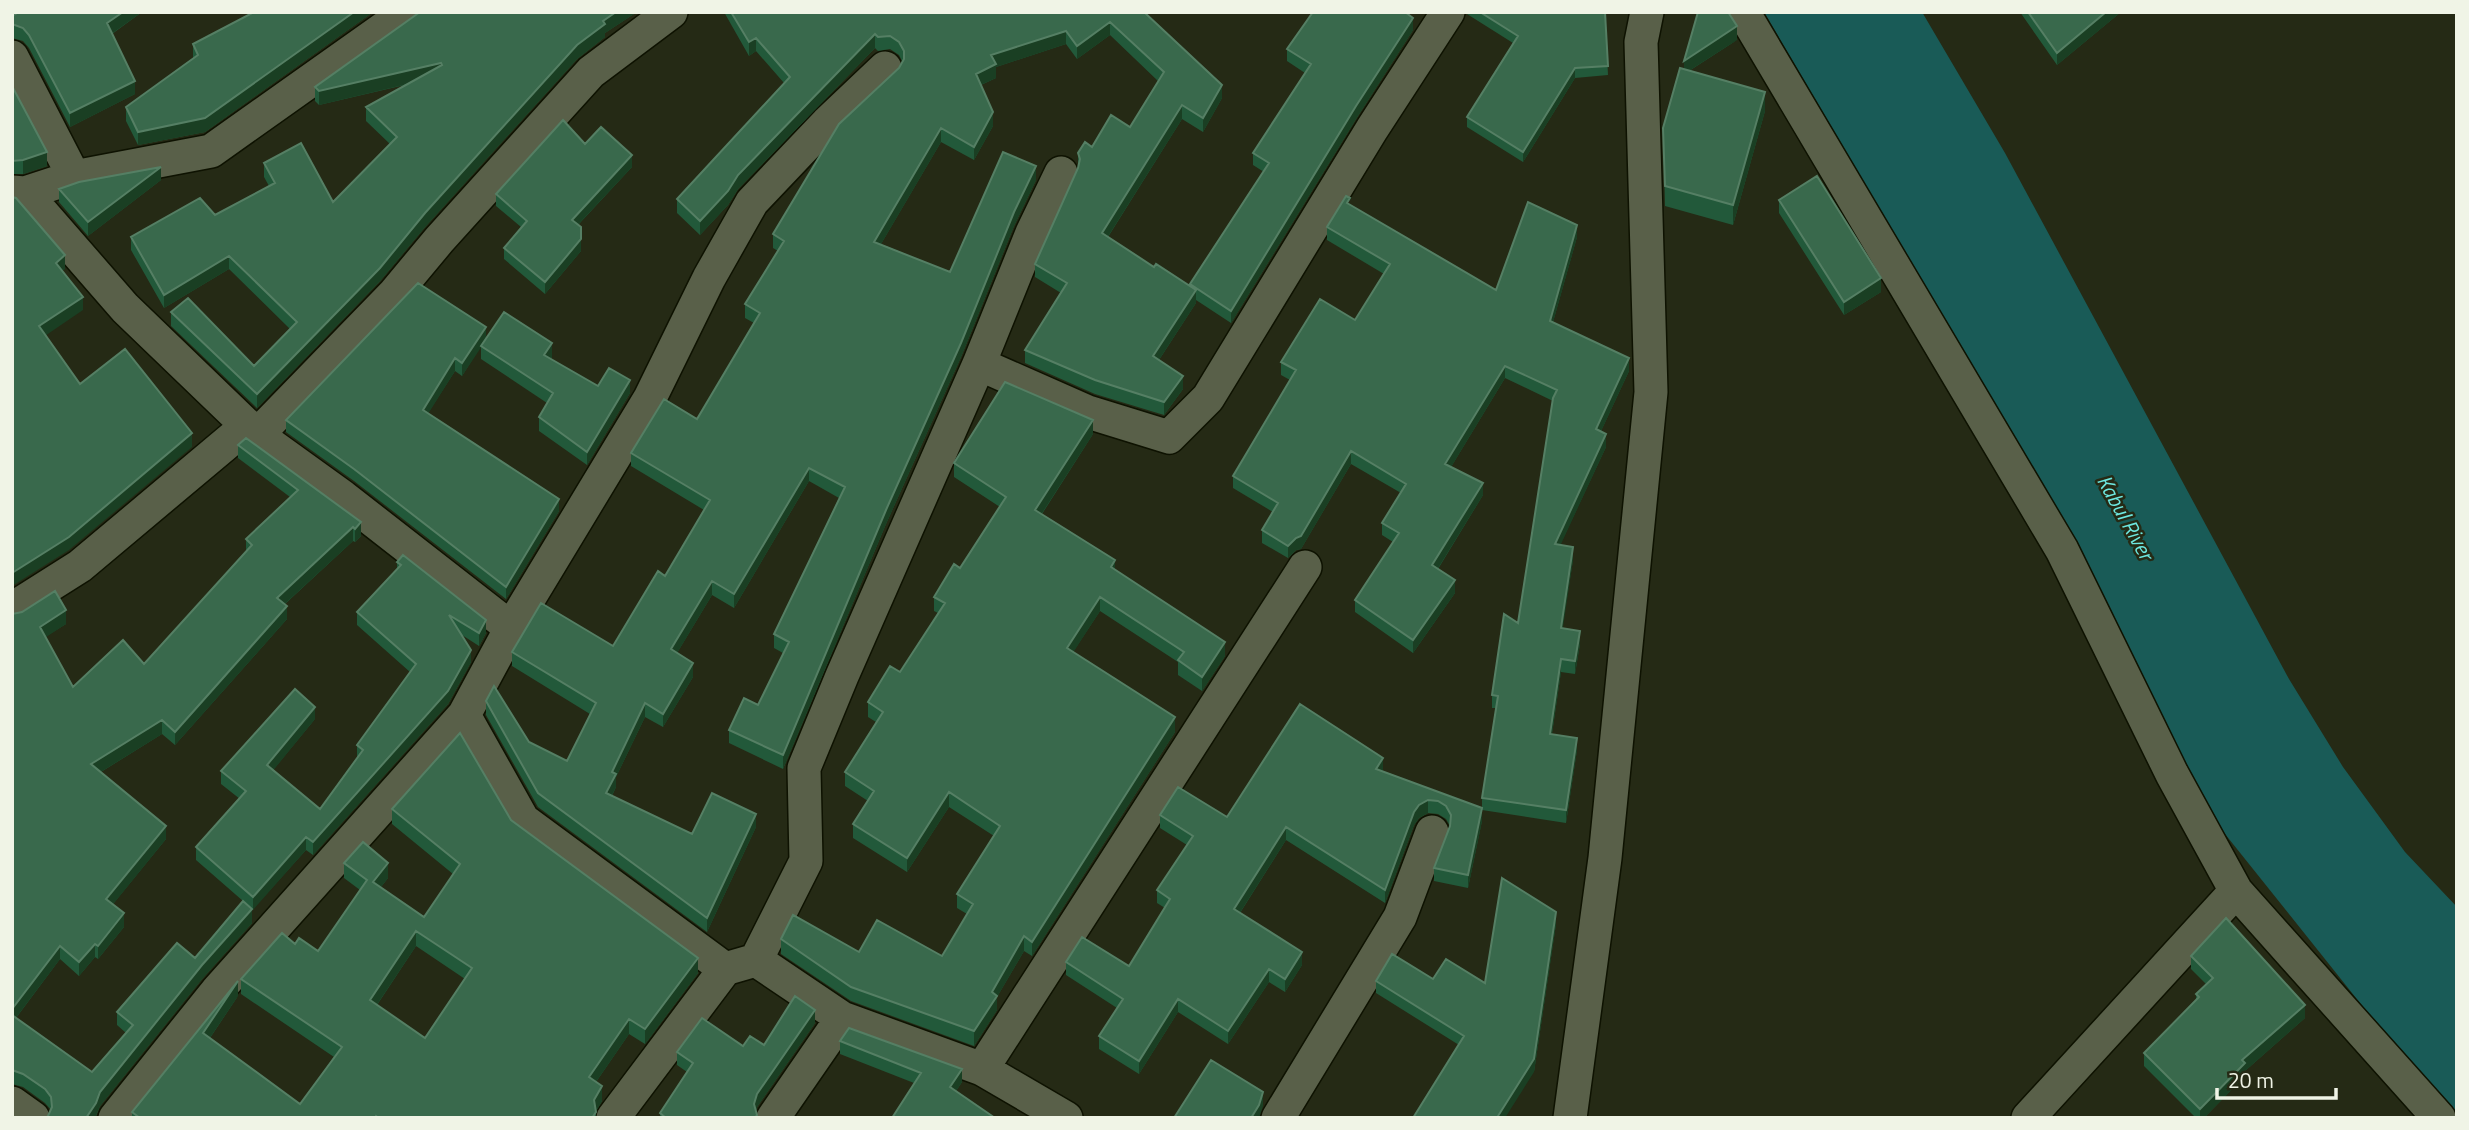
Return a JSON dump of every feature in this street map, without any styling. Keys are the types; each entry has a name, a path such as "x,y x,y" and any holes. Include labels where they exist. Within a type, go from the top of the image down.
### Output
{"street":[{"path":"407,12 211,151 74,177 19,193 125,308 257,435 511,628"},
{"path":"257,435 394,294 439,240 591,72 671,12"},
{"path":"979,364 1088,412 1169,437 1208,398 1372,129 1448,12"},
{"path":"1570,1118 1605,858 1651,392 1640,42 1647,12"},
{"path":"1744,12 2062,550 2172,774 2236,891 2439,1118"},
{"path":"12,57 74,177"},
{"path":"115,1118 217,991 464,715 511,628 650,398 709,278 752,202 827,123 885,68"},
{"path":"613,1118 740,965 806,861 804,768 979,364 1032,233 1061,173"},
{"path":"12,609 80,566 242,431 257,435"},
{"path":"982,1069 1305,567"},
{"path":"464,715 523,820 740,965 842,1018 982,1069 1066,1118"},
{"path":"1278,1118 1400,917 1432,832"},
{"path":"2028,1118 2236,891"},
{"path":"773,1118 842,1018"},
{"path":"12,1103 33,1118"}],"water":[{"name":"Kabul River","path":"1764,12 1922,12 2005,153 2289,679 2343,767 2405,852 2457,907 2457,1112 2429,1085 2364,1008 2225,834 2185,777 2053,505"}],"building":[{"path":"19,12 123,12 107,23 135,81 70,113 29,35 23,28 12,24 12,16"},
{"path":"254,12 354,12 205,118 138,132 126,107 198,55 193,44"},
{"path":"420,12 616,12 577,45 425,213 380,268 257,394 171,312 188,298 254,366 297,322 229,256 164,295 131,237 200,198 215,215 275,183 264,163 301,143 333,202 397,137 366,107 442,65 441,63 319,91 315,87"},
{"path":"731,12 1144,12 1222,85 1203,118 1182,105 1102,233 1154,267 1156,264 1196,290 1153,356 1183,376 1164,402 1095,380 1025,350 1067,283 1035,264 1078,168 1078,153 1085,142 1092,147 1111,115 1130,127 1164,72 1110,22 1077,46 1066,31 991,55 996,64 976,74 993,112 974,147 941,128 874,242 950,272 1003,152 1036,166 783,755 729,730 744,698 758,705 789,642 774,634 845,487 809,468 734,594 712,581 671,649 693,663 663,714 645,703 612,772 616,774 606,793 692,834 712,793 756,814 707,918 538,793 486,701 494,686 529,742 567,761 596,703 512,652 541,603 613,646 658,571 665,576 710,500 631,453 664,399 697,419 760,313 745,304 784,241 773,234 839,124 899,68 904,59 904,51 899,42 890,36 878,37 875,34 738,175 728,191 700,221 677,199 790,77 756,38 749,42"},
{"path":"1313,12 1405,12 1413,18 1231,311 1190,284 1269,163 1253,153 1311,64 1287,49"},
{"path":"1480,12 1605,12 1608,66 1575,68 1523,152 1467,117 1518,36"},
{"path":"1698,12 1728,12 1737,26 1684,61"},
{"path":"2028,12 2106,12 2057,53"},
{"path":"1680,68 1765,92 1733,205 1665,186 1663,128"},
{"path":"12,86 47,152 12,161"},
{"path":"563,120 585,144 601,127 632,155 572,220 581,227 581,239 545,282 504,248 527,221 496,194"},
{"path":"161,167 88,222 59,189 79,182"},
{"path":"1817,176 1881,278 1844,302 1779,200"},
{"path":"1346,196 1350,198 1347,203 1496,290 1528,202 1577,225 1550,321 1629,358 1596,429 1606,434 1555,544 1573,547 1561,628 1580,631 1575,661 1561,659 1550,734 1577,738 1566,810 1482,798 1498,696 1492,695 1504,614 1518,623 1553,398 1557,390 1505,366 1445,464 1483,483 1432,565 1455,580 1413,640 1355,600 1399,533 1382,523 1406,484 1351,451 1301,536 1288,546 1262,530 1278,503 1233,476 1296,370 1281,362 1320,299 1355,320 1390,264 1327,227"},
{"path":"12,197 16,198 65,255 56,263 83,297 39,326 80,384 125,349 192,433 69,537 12,573"},
{"path":"418,283 486,327 462,363 455,358 423,410 559,499 506,587 286,420"},
{"path":"504,312 552,343 544,355 598,386 609,368 630,380 587,452 539,417 553,393 481,346"},
{"path":"1005,382 1093,420 1035,510 1115,560 1111,567 1225,642 1202,677 1178,660 1184,652 1100,597 1067,648 1175,717 1032,942 1024,936 992,992 997,996 974,1031 851,987 781,939 793,915 859,952 877,920 942,956 973,904 957,894 1000,826 949,792 907,858 853,824 874,791 845,772 883,712 868,702 890,666 900,672 945,603 934,597 954,564 960,568 1006,497 954,463"},
{"path":"246,438 361,522 277,598 287,606 175,732 162,720 91,764 166,826 106,899 124,913 98,946 95,944 79,962 60,946 12,1009 12,614 22,612 55,591 66,610 40,627 73,687 123,640 144,664 252,545 246,539 298,490 238,445"},
{"path":"403,555 486,620 479,633 449,615 471,650 448,691 313,842 306,837 253,897 196,847 246,791 221,771 295,689 315,707 267,765 320,809 363,750 357,745 416,664 357,612 401,565 397,562"},
{"path":"1300,704 1383,758 1376,769 1482,808 1468,875 1434,868 1450,826 1451,815 1446,806 1438,801 1428,800 1414,812 1385,890 1286,827 1234,909 1302,952 1285,979 1269,969 1228,1031 1178,999 1139,1061 1099,1036 1123,999 1066,962 1082,937 1129,966 1170,899 1157,890 1193,836 1160,815 1178,787 1227,817"},
{"path":"460,733 511,820 698,958 645,1029 629,1019 589,1077 602,1086 594,1100 596,1112 592,1118 140,1118 132,1112 238,981 203,1033 300,1104 342,1047 241,979 282,933 295,944 299,938 318,951 367,880 344,863 363,842 388,863 373,882 424,917 460,864 392,809","holes":["416,931 472,968 425,1038 370,1000"]},
{"path":"1502,878 1556,912 1534,1059 1498,1116 1500,1118 1413,1118 1464,1036 1376,981 1392,954 1433,979 1446,959 1485,983"},
{"path":"243,901 252,909 202,965 100,1092 86,1118 46,1118 52,1107 51,1097 45,1089 12,1070 12,1015 92,1072 133,1025 117,1012 177,943 195,958"},
{"path":"2226,918 2305,1005 2242,1060 2245,1063 2200,1109 2144,1053 2199,997 2196,994 2213,978 2191,956"},
{"path":"795,996 815,1010 757,1094 754,1104 757,1115 755,1118 666,1118 660,1113 693,1063 677,1052 702,1018 743,1046 750,1036 764,1045"},
{"path":"849,1028 962,1069 950,1087 995,1118 892,1118 921,1073 840,1041"},
{"path":"1211,1060 1263,1092 1251,1118 1174,1118"}]}
